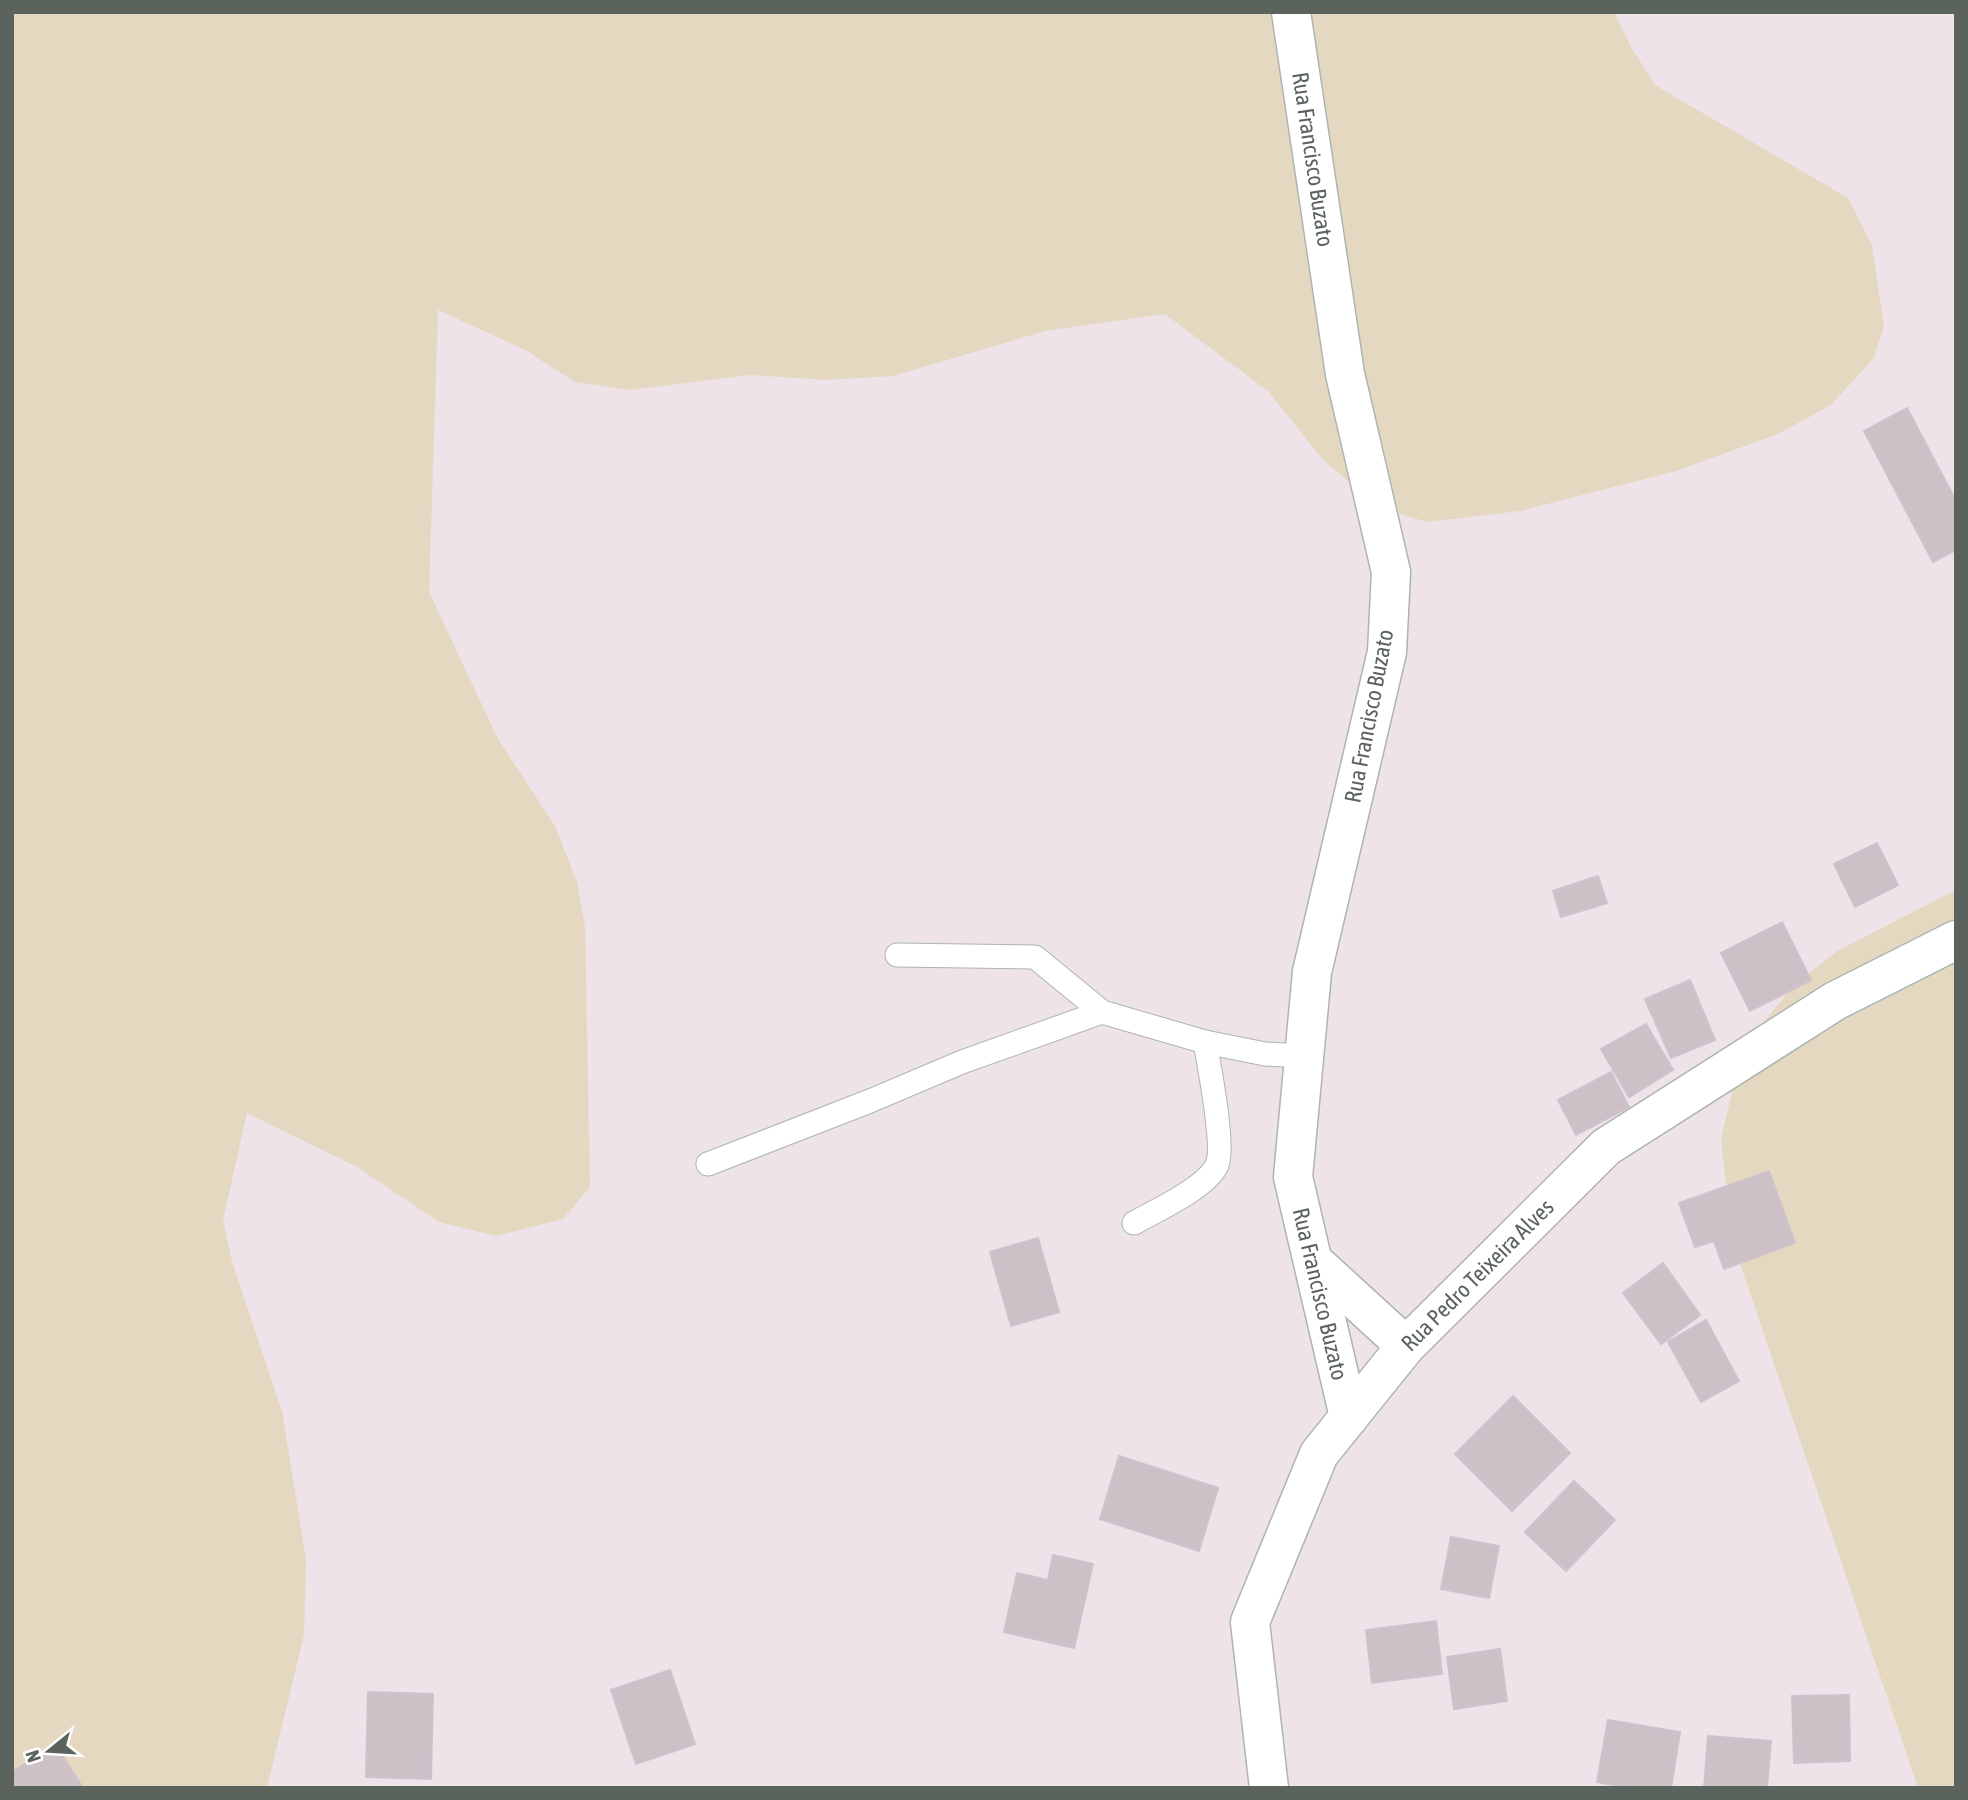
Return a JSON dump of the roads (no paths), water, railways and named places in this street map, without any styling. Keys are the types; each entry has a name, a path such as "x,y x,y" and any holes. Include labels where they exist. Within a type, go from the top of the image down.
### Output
{"street":[{"name":"Rua Francisco Buzato","path":"1291,12 1345,373 1391,572 1387,652 1312,972 1293,1177 1349,1417"},
{"name":"Rua Pedro Teixeira Alves","path":"1275,1787 1250,1622 1319,1454 1406,1346 1606,1147 1835,1001 1956,940"},
{"path":"1313,1261 1406,1346"}],"lane":[{"path":"897,955 1035,957 1102,1012 1205,1042 1265,1054 1304,1056"},
{"path":"708,1164 962,1062 1102,1012"},
{"path":"1134,1223 1202,1182 1218,1164 1219,1130 1205,1042"}]}
